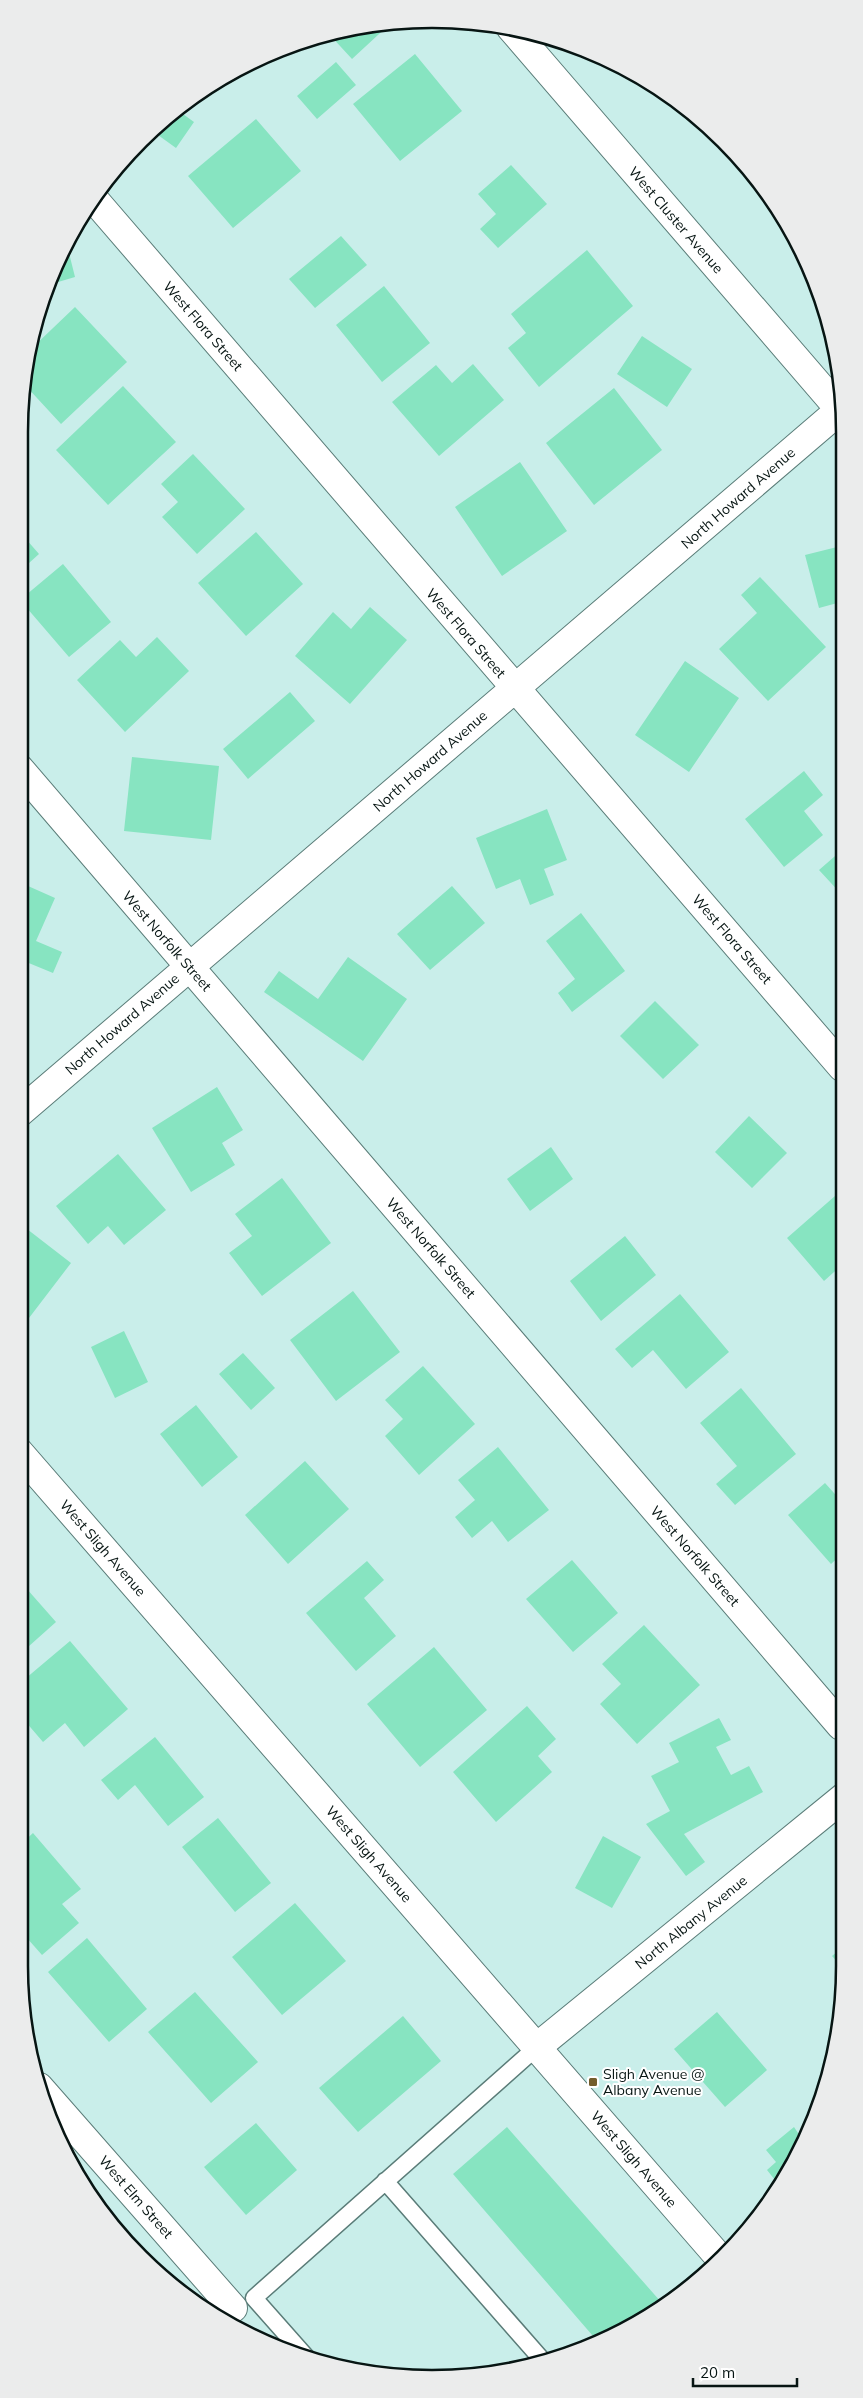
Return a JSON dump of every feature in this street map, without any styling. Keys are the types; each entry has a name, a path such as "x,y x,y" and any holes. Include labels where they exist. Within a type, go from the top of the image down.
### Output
{"street":[{"name":"West Cluster Avenue","path":"519,37 835,404"},
{"name":"West Flora Street","path":"98,204 514,689 836,1060"},
{"name":"North Howard Avenue","path":"28,1104 835,414"},
{"name":"West Norfolk Street","path":"28,778 836,1720"},
{"name":"West Sligh Avenue","path":"28,1462 716,2253"},
{"name":"North Albany Avenue","path":"537,2048 836,1804"},
{"name":"West Elm Street","path":"51,2101 226,2313"}],"lane":[{"path":"297,2347 254,2298 537,2048"},
{"path":"385,2181 539,2356"}],"building":[{"path":"383,31 352,59 334,39"},
{"path":"415,54 462,111 400,161 353,104"},
{"path":"336,62 356,85 317,119 297,96"},
{"path":"183,114 194,122 176,148 158,135"},
{"path":"256,119 301,171 233,228 188,176"},
{"path":"511,165 547,204 498,248 480,229 496,214 478,194"},
{"path":"341,236 367,265 315,308 289,279"},
{"path":"587,250 633,306 539,387 508,348 526,333 511,314"},
{"path":"69,253 75,277 56,283"},
{"path":"384,286 430,343 382,382 336,325"},
{"path":"75,307 127,362 61,424 30,390 37,343"},
{"path":"642,336 692,369 667,407 617,374"},
{"path":"473,364 504,400 439,456 392,402 436,365 452,383"},
{"path":"123,386 176,442 108,505 56,450"},
{"path":"614,388 662,450 594,505 546,443"},
{"path":"193,454 245,509 197,554 162,517 178,502 161,484"},
{"path":"520,462 567,531 502,576 455,507"},
{"path":"256,532 303,584 246,636 198,583"},
{"path":"28,541 39,554 28,564"},
{"path":"836,547 836,603 819,608 805,555"},
{"path":"63,564 111,622 69,657 28,609 28,593"},
{"path":"760,577 826,647 768,701 719,649 757,613 741,595"},
{"path":"370,607 407,640 350,704 295,656 333,612 351,629"},
{"path":"157,637 189,671 125,732 77,680 120,640 136,657"},
{"path":"685,661 739,698 689,772 635,735"},
{"path":"290,692 315,721 248,779 223,749"},
{"path":"132,757 219,766 211,840 124,831"},
{"path":"804,771 823,795 804,811 823,835 784,867 745,819"},
{"path":"547,809 567,860 544,869 554,895 530,905 520,879 496,889 476,838"},
{"path":"836,855 836,888 819,870"},
{"path":"28,886 55,898 36,941 62,952 53,973 28,963"},
{"path":"452,886 485,923 430,970 397,934"},
{"path":"581,913 625,971 572,1012 558,993 575,979 546,941"},
{"path":"348,957 407,999 363,1061 264,992 279,971 318,999"},
{"path":"655,1001 699,1045 663,1079 620,1036"},
{"path":"217,1087 243,1130 222,1143 235,1165 191,1192 152,1128"},
{"path":"749,1116 787,1153 752,1188 715,1152"},
{"path":"551,1147 573,1179 530,1211 507,1179"},
{"path":"118,1154 166,1210 124,1245 108,1226 88,1244 56,1206"},
{"path":"282,1178 331,1243 262,1296 229,1253 252,1236 235,1214"},
{"path":"835,1196 836,1197 836,1270 824,1281 787,1238"},
{"path":"28,1230 71,1263 28,1317"},
{"path":"625,1236 656,1275 601,1321 570,1281"},
{"path":"353,1291 400,1352 336,1401 290,1340"},
{"path":"680,1294 729,1352 686,1389 653,1350 632,1368 615,1349"},
{"path":"124,1331 148,1382 115,1398 91,1347"},
{"path":"243,1353 275,1388 251,1410 219,1374"},
{"path":"423,1366 475,1424 419,1475 385,1436 403,1419 385,1400"},
{"path":"741,1388 796,1454 735,1505 716,1484 737,1466 700,1423"},
{"path":"196,1405 238,1457 202,1487 160,1434"},
{"path":"498,1447 549,1510 508,1542 492,1521 472,1538 455,1517 475,1500 458,1480"},
{"path":"305,1461 349,1509 288,1564 245,1515"},
{"path":"825,1483 836,1495 836,1559 831,1564 788,1515"},
{"path":"572,1560 618,1613 573,1652 526,1599"},
{"path":"367,1561 384,1580 364,1598 396,1636 356,1671 306,1613"},
{"path":"28,1590 56,1622 28,1647"},
{"path":"644,1625 700,1685 637,1744 600,1704 621,1684 602,1664"},
{"path":"70,1641 128,1709 84,1747 65,1723 43,1742 28,1724 28,1676"},
{"path":"434,1647 487,1710 420,1767 367,1704"},
{"path":"527,1706 556,1739 538,1756 552,1772 496,1822 453,1772"},
{"path":"719,1718 731,1740 716,1747 731,1775 749,1766 763,1792 684,1834 705,1862 686,1876 646,1824 670,1811 651,1776 679,1762 669,1743"},
{"path":"155,1737 204,1797 168,1826 135,1785 118,1800 101,1780"},
{"path":"218,1818 271,1883 235,1912 182,1847"},
{"path":"33,1833 81,1889 62,1904 79,1923 42,1955 28,1939 28,1838"},
{"path":"603,1836 641,1857 612,1908 575,1888"},
{"path":"295,1903 346,1961 282,2015 232,1957"},
{"path":"87,1938 147,2009 109,2042 48,1972"},
{"path":"195,1992 258,2062 211,2103 148,2032"},
{"path":"717,2012 767,2070 725,2107 674,2049"},
{"path":"403,2016 441,2061 358,2132 319,2088"},
{"path":"256,2123 297,2170 246,2215 204,2167"},
{"path":"507,2127 659,2300 634,2316 593,2337 453,2174"},
{"path":"794,2127 799,2134 774,2179 767,2170 776,2162 766,2150"}],"place":[{"name":"Sligh Avenue @ Albany Avenue","path":"593,2082"}]}
